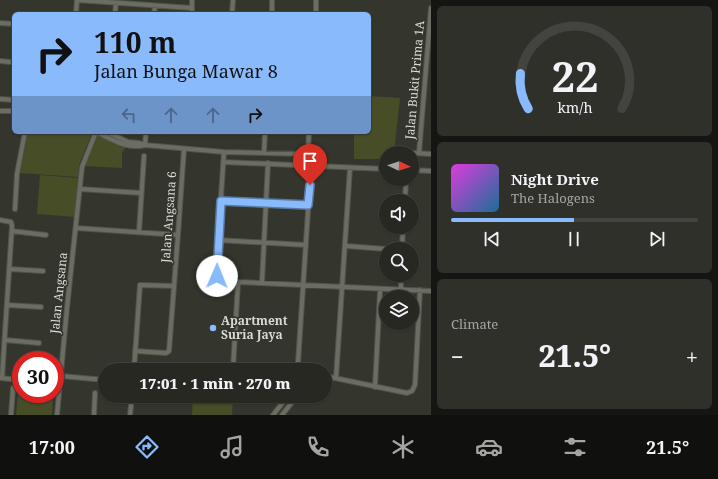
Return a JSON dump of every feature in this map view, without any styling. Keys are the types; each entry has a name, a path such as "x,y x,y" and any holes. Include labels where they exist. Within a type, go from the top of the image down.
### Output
{"street":[{"path":"76,12 77,0 192,8"},
{"path":"192,0 192,12"},
{"path":"232,12 233,0"},
{"path":"272,0 272,12"},
{"path":"316,0 316,12"},
{"path":"115,12 116,3"},
{"path":"154,12 155,6"},
{"name":"Jalan Bukit Prima 1A","path":"419,153 431,8"},
{"path":"0,23 12,24"},
{"path":"0,61 10,62"},
{"path":"0,99 12,100"},
{"path":"0,111 12,111"},
{"path":"15,209 16,174 25,134"},
{"name":"Jalan Angsana","path":"64,351 82,167 95,134"},
{"path":"100,134 127,146 139,147 145,145"},
{"path":"111,134 128,142 184,149 224,152 308,154 309,134"},
{"path":"145,145 146,134"},
{"path":"264,153 265,134"},
{"name":"Jalan Angsana 6","path":"135,351 168,353 184,149"},
{"path":"224,152 216,271 218,279 238,282 431,291"},
{"path":"419,153 431,154"},
{"path":"139,232 144,156"},
{"path":"223,162 379,169"},
{"path":"262,282 268,163"},
{"path":"298,363 311,166"},
{"path":"336,378 350,168"},
{"path":"419,170 431,171"},
{"path":"80,189 141,193"},
{"path":"221,201 308,205"},
{"path":"0,220 8,220 11,222 12,231 1,378 12,379"},
{"path":"76,228 178,235"},
{"path":"12,231 46,235"},
{"path":"218,240 306,245"},
{"path":"346,246 379,248"},
{"path":"10,269 43,272"},
{"path":"233,363 238,282"},
{"path":"401,282 401,289"},
{"path":"134,363 140,285 174,286"},
{"path":"332,377 407,393 414,388 420,290"},
{"path":"7,304 41,307"},
{"path":"375,387 379,311"},
{"path":"5,340 38,343"},
{"path":"64,376 98,379"},
{"path":"94,415 95,393"},
{"path":"11,415 12,402"},
{"name":"Jalan Angsana","path":"57,403 57,415"},
{"path":"130,415 131,403"},
{"path":"273,415 282,403"},
{"path":"282,415 291,403"}],"green space":[{"path":"371,96 400,98 395,146 379,146 379,159 354,159 354,134 371,134"},
{"path":"28,134 92,134 79,165 78,177 20,173"},
{"path":"97,134 126,147 122,153 122,168 85,166"},
{"path":"40,175 78,178 75,217 37,214"},
{"path":"17,403 53,403 52,415 16,415"},
{"path":"193,403 233,403 232,415 192,415"}],"place":[{"name":"Apartment Suria Jaya","path":"213,328"}],"route":[{"path":"217,276 216,271 221,201 308,205 310,185"}]}
